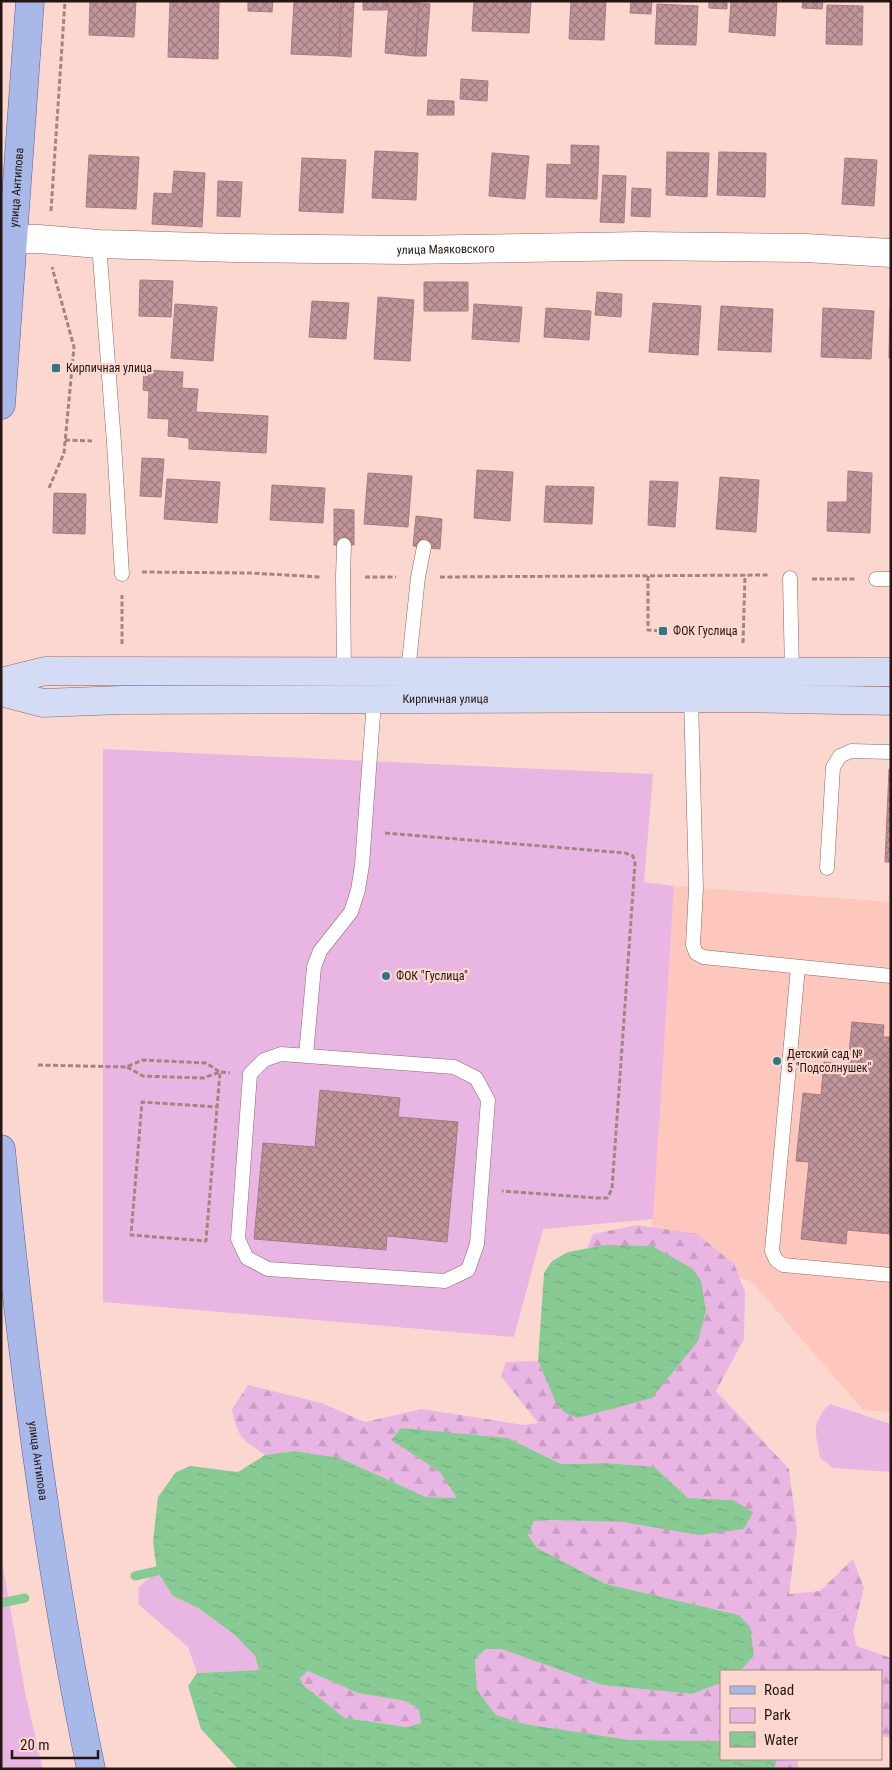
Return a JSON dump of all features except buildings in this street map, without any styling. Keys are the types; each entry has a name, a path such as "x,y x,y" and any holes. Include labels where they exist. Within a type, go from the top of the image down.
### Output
{"main road":[{"name":"улица Антипова","path":"1,405 7,240 30,1"},
{"name":"улица Антипова","path":"1,1149 24,1364 39,1477 58,1597 91,1769"}],"street":[{"name":"улица Маяковского","path":"7,240 39,239 98,244 406,250 641,246 805,248 891,253"},
{"path":"1,682 45,671 891,672"},
{"name":"Кирпичная улица","path":"1,692 43,703 122,700 374,701 691,698 891,701"}],"lane":[{"path":"98,244 114,443 122,574"},
{"path":"344,545 344,672"},
{"path":"408,672 418,577 424,547"},
{"path":"790,578 792,672"},
{"path":"876,580 891,579"},
{"path":"691,698 696,888 693,946 696,953 703,957 891,976"},
{"path":"306,1054 314,967 320,951 351,912 358,890 374,701"},
{"path":"827,868 833,767 840,756 851,751 891,752"},
{"path":"798,967 772,1251 776,1260 783,1266 891,1275"},
{"path":"281,1054 306,1054 454,1067 476,1078 488,1100 477,1244 468,1270 445,1281 268,1269 248,1258 238,1239 250,1074 264,1060 281,1054"}],"path":[{"path":"122,574 143,572 250,573 343,577 771,575 790,578 876,580"},
{"path":"648,576 648,630 664,631"},
{"path":"364,831 625,853 633,856 635,863 612,1189 607,1198 481,1190"},
{"path":"38,1065 126,1067 143,1060 197,1062 206,1063 220,1072"},
{"path":"126,1067 143,1076 203,1078 220,1072 250,1074"},
{"path":"217,1107 142,1102 131,1235 206,1241 220,1072"}],"shaded area":[{"name":"Детский сад № 5 \"Подсолнушек\"","path":"674,886 891,902 891,1412 863,1410 752,1282 651,1239"}],"green space":[{"name":"ФОК \"Гуслица\"","path":"103,749 653,774 644,882 674,886 653,1219 543,1229 514,1337 103,1302"},
{"path":"637,1225 697,1234 734,1264 745,1292 744,1339 716,1391 789,1469 797,1530 789,1594 820,1591 853,1559 864,1588 853,1632 857,1646 891,1658 891,1737 882,1737 882,1670 741,1670 754,1656 739,1615 606,1584 537,1548 528,1535 534,1521 623,1522 733,1500 688,1498 654,1467 607,1463 561,1464 508,1438 392,1440 440,1472 458,1498 426,1497 340,1458 294,1451 265,1455 246,1441 239,1432 232,1409 248,1385 321,1403 365,1422 422,1409 524,1425 538,1423 501,1376 506,1362 538,1361 555,1401 606,1245 587,1249 593,1234"},
{"path":"830,1404 891,1424 891,1472 833,1468 820,1458 816,1435 817,1423 819,1417"},
{"path":"1,1556 25,1692 43,1769 1,1769"},
{"path":"157,1571 173,1596 200,1609 235,1635 255,1656 259,1670 197,1673 188,1647 138,1604 139,1587"},
{"path":"486,1649 501,1649 602,1685 692,1694 720,1683 720,1741 630,1740 525,1724 496,1715 477,1690 475,1659"},
{"path":"308,1671 358,1693 405,1701 419,1709 422,1723 407,1727 345,1718 303,1685 300,1678"},
{"path":"777,1760 797,1760 799,1769 774,1769"}],"water":[{"path":"606,1245 652,1246 693,1269 701,1281 706,1311 698,1341 652,1398 578,1418 565,1413 555,1401 538,1361 544,1273 552,1261 568,1252"},
{"path":"401,1428 508,1438 561,1464 607,1463 654,1467 688,1498 733,1500 753,1512 744,1529 699,1535 623,1522 548,1520 534,1521 528,1535 537,1548 606,1584 739,1615 750,1627 754,1656 741,1670 720,1670 720,1683 692,1694 602,1685 501,1649 486,1649 475,1659 477,1690 496,1715 525,1724 630,1740 720,1741 720,1760 777,1760 774,1769 238,1769 201,1729 188,1686 197,1673 259,1670 255,1656 235,1635 200,1609 173,1596 157,1571 153,1542 158,1497 176,1472 191,1466 238,1472 265,1455 294,1451 340,1458 426,1497 457,1498 440,1472 391,1440","holes":["308,1671 358,1693 405,1701 419,1709 421,1723 407,1727 345,1718 303,1685 300,1678"]}],"waterway":[{"path":"135,1576 157,1571"},
{"path":"1,1603 25,1598"}],"place":[{"name":"Кирпичная улица","path":"56,368"},
{"name":"ФОК Гуслица","path":"663,631"},
{"name":"ФОК \"Гуслица\"","path":"386,976"},
{"name":"Детский сад № 5 \"Подсолнушек\"","path":"777,1061"}]}
